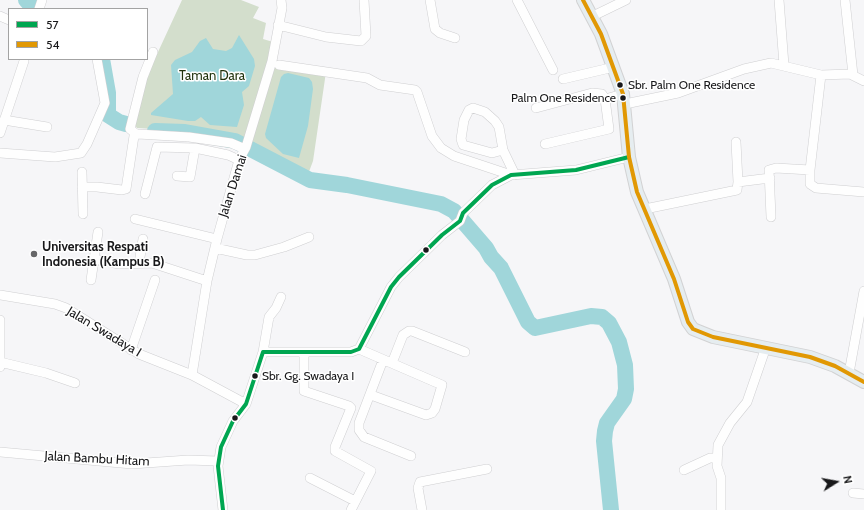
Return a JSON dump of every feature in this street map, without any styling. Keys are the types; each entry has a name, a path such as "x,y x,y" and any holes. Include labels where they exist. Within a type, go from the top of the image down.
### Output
{"main road":[{"path":"583,0 593,16 614,67 624,99 629,157 637,192 674,279 688,322 693,329 714,337 766,347 823,361 864,382"}],"street":[{"name":"Jalan Damai","path":"192,375 207,281 239,160 246,146 272,61 282,8 281,0"},
{"path":"278,25 326,37 361,42 366,36 364,0"},
{"path":"430,0 435,29 440,33 455,38"},
{"path":"517,0 553,70"},
{"path":"593,16 626,0"},
{"path":"779,0 784,65"},
{"path":"845,0 853,75"},
{"path":"153,52 143,77 130,129 136,134 189,137 246,146"},
{"path":"0,153 55,157 81,153 87,144 105,103 97,60"},
{"path":"0,133 24,61"},
{"path":"605,100 687,91 749,68 771,63 821,75 847,73 864,81"},
{"path":"279,65 368,78 380,85 415,90 432,136 441,148 454,156 513,175"},
{"path":"563,79 614,67"},
{"path":"821,75 810,170 810,184 816,188 864,192"},
{"path":"536,108 592,93 602,94 605,100 610,129 545,144"},
{"path":"503,150 492,153 464,145 461,139 464,120 469,110 473,108 485,112 496,121 499,128 503,150 513,175"},
{"path":"4,120 47,127"},
{"path":"82,187 126,189 136,134"},
{"path":"645,209 737,190 736,142"},
{"path":"145,194 157,147 195,148 228,155 239,160"},
{"path":"177,176 190,177 195,148"},
{"path":"360,349 391,287 399,277 492,185 513,175 576,170 629,157"},
{"path":"771,218 769,170 776,168 810,170"},
{"path":"82,172 83,214"},
{"path":"738,182 770,178"},
{"path":"135,218 255,255 284,247 309,237"},
{"path":"91,280 98,232"},
{"path":"139,263 143,238"},
{"path":"94,259 119,264 152,263 207,281"},
{"path":"131,350 155,280"},
{"path":"849,373 864,291"},
{"name":"Jalan Swadaya I","path":"0,295 55,304 75,313 131,350 192,375 246,404"},
{"path":"223,510 218,461 224,440 233,421 246,404 263,352 269,317 276,308 281,297"},
{"path":"0,325 0,367"},
{"path":"392,363 403,335 409,331 465,352"},
{"path":"722,508 722,489 717,466 718,445 730,423 746,402 766,347"},
{"path":"263,352 351,352 360,349 442,385 435,410 426,415 371,395"},
{"path":"304,352 304,391 349,406 351,408 334,449 338,453 371,471 351,510"},
{"path":"383,360 371,395 359,423 361,434 411,456"},
{"path":"0,362 46,373 75,383"},
{"name":"Jalan Bambu Hitam","path":"0,452 132,464 188,460 218,461"},
{"path":"684,470 710,458 717,458"},
{"path":"422,510 418,488 420,482 487,469"},
{"path":"310,478 355,500"},
{"path":"853,493 864,494"}],"green space":[{"name":"Taman Dara","path":"182,0 241,0 259,7 253,18 266,23 263,39 273,42 268,64 326,72 313,161 307,177 239,140 189,131 137,128 134,124 146,78"}],"water":[{"path":"239,35 254,59 255,66 249,86 242,92 244,105 237,127 210,125 201,117 195,121 188,121 151,115 151,113 173,94 171,65 175,60 192,52 200,41 206,38 213,49 226,51 232,48"},
{"path":"288,73 309,78 312,82 313,89 308,126 299,158 283,154 266,138 265,134 281,77"}],"waterway":[{"path":"26,0 33,8"},
{"path":"102,60 108,93 108,115 119,122 126,124"},
{"path":"155,131 185,132 235,141 310,180 347,185 441,204 454,211 486,248 491,257 501,268 528,322 535,328 591,316 602,317 609,323 619,342 625,365 626,389 624,399 607,423 604,441 611,510"}],"transit line":[{"name":"54","path":"583,0 601,34 623,94 629,157 637,192 674,279 688,322 693,329 713,337 810,357 835,366 864,382"},
{"name":"57","path":"223,510 218,466 221,447 233,421 246,404 263,352 351,352 359,349 391,287 399,277 442,235 460,221 463,213 492,185 511,175 576,170 629,157"}],"place":[{"name":"Sbr. Palm One Residence","path":"620,85"},
{"name":"Palm One Residence","path":"623,98"},
{"name":"Universitas Respati Indonesia (Kampus B)","path":"34,254"},
{"name":"Sbr. Gg. Swadaya I","path":"255,376"}]}
